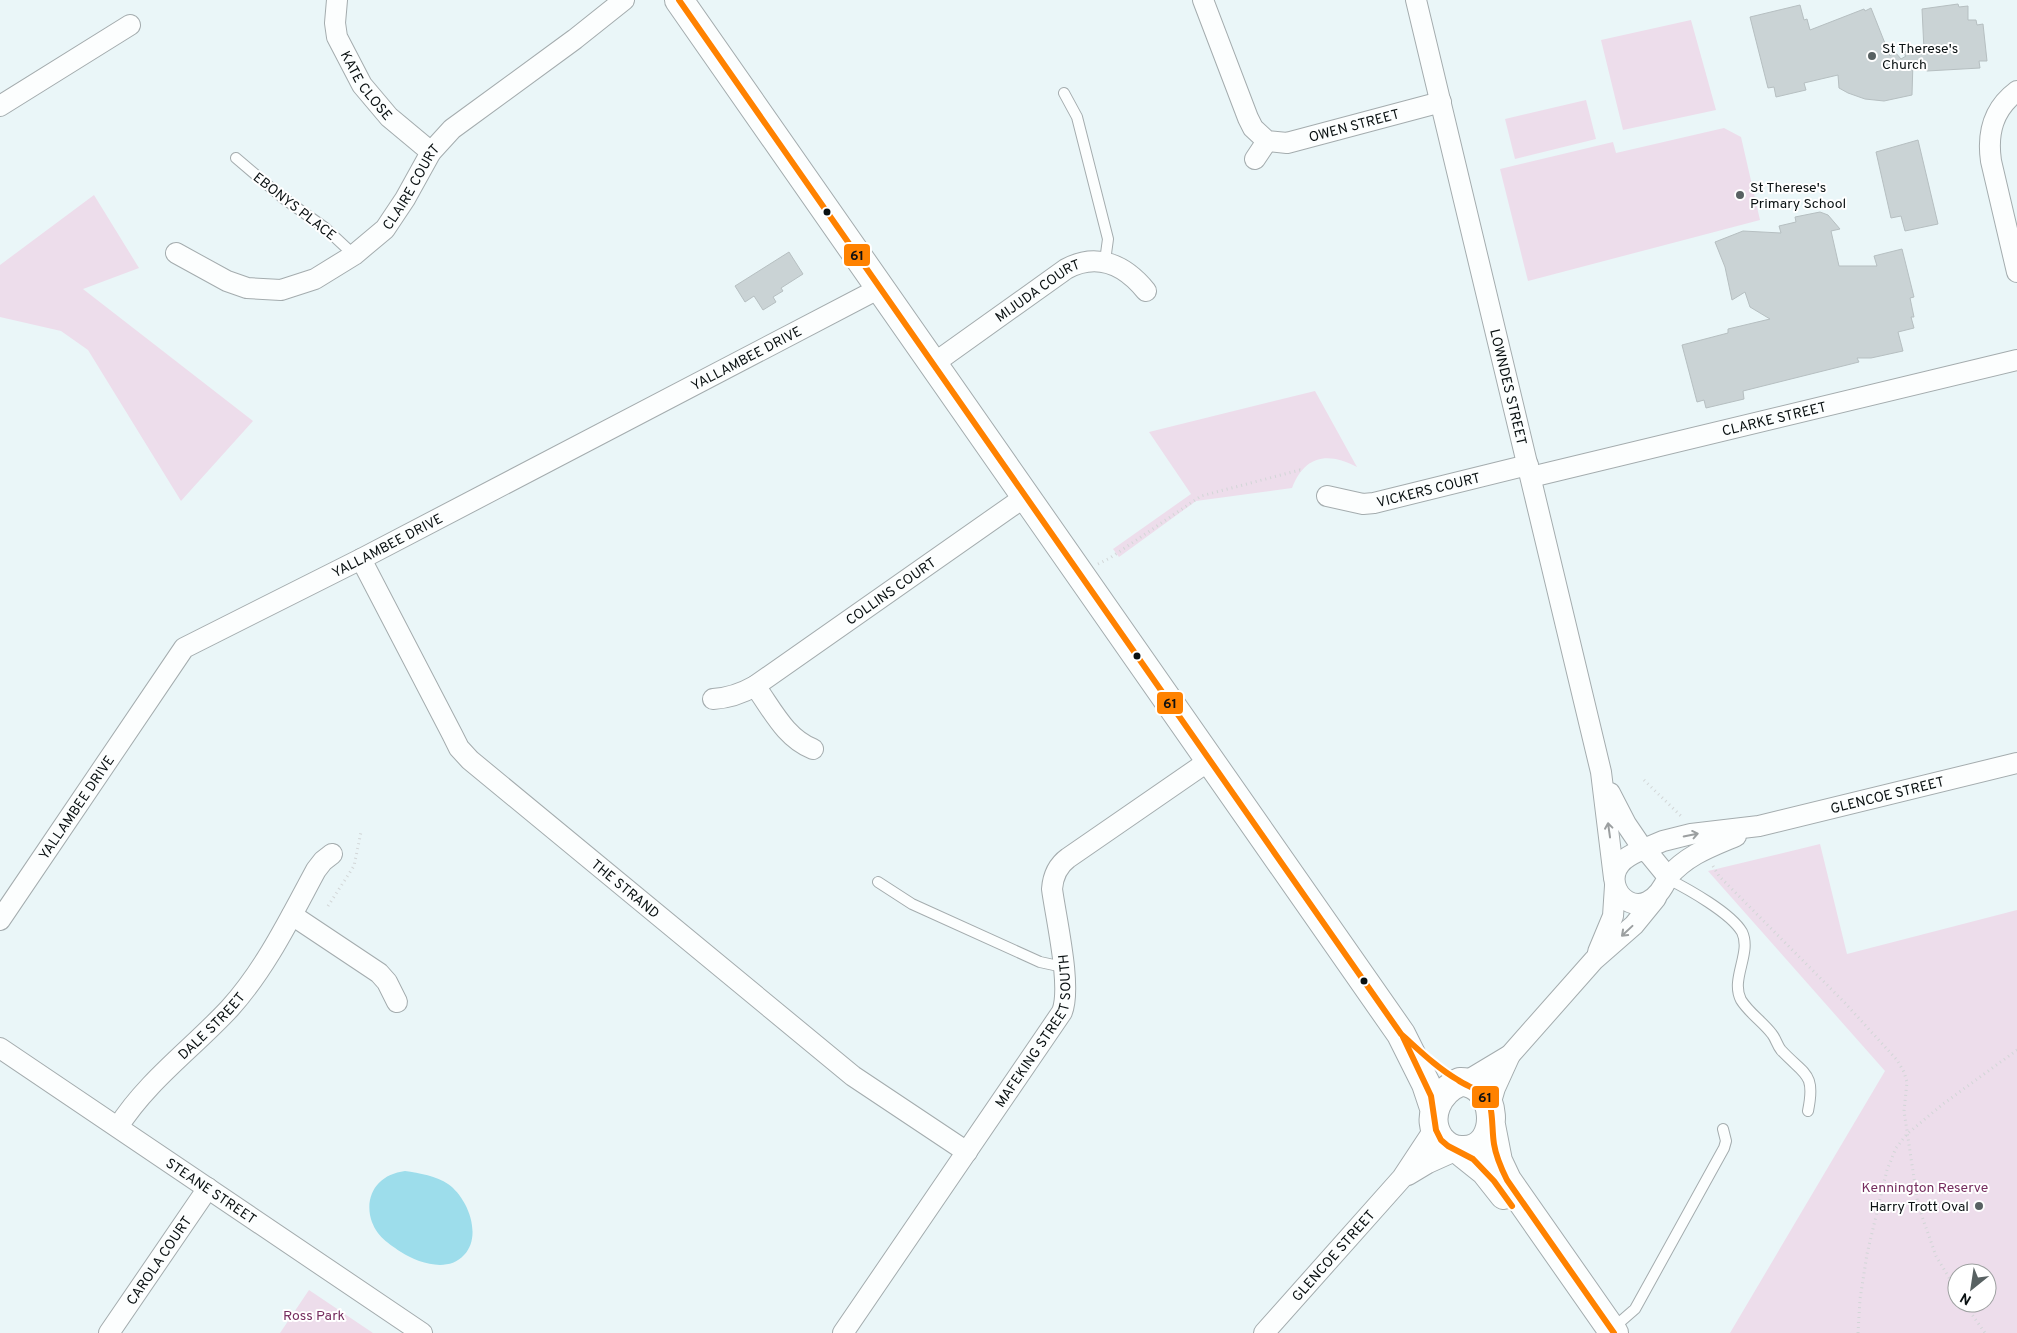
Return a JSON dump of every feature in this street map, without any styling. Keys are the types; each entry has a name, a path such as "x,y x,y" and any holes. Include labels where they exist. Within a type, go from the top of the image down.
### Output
{"street":[{"name":"KATE CLOSE","path":"337,0 335,22 337,37 362,85 389,117 432,152"},
{"name":"CLAIRE COURT","path":"176,253 227,281 247,288 281,290 315,279 354,255 384,229 394,216 432,152 452,129 575,39 624,0"},
{"path":"679,0 1401,1034 1426,1084 1441,1140 1472,1159 1498,1187 1557,1273 1606,1332"},
{"path":"1203,0 1248,118 1253,128 1267,141 1255,159"},
{"name":"LOWNDES STREET","path":"1416,0 1602,772 1615,882"},
{"path":"0,106 130,25"},
{"path":"2017,91 1998,111 1992,126 1989,143 1991,161 2017,272"},
{"name":"OWEN STREET","path":"1267,141 1287,142 1441,102"},
{"path":"1105,261 1130,274 1146,291"},
{"name":"MIJUDA COURT","path":"933,364 1066,269 1078,263 1105,261"},
{"name":"YALLAMBEE DRIVE","path":"0,920 184,648 361,559 880,288"},
{"name":"CLARKE STREET","path":"1529,471 2017,360"},
{"name":"VICKERS COURT","path":"1327,496 1363,504 1374,503 1529,471"},
{"name":"COLLINS COURT","path":"713,699 727,698 755,686 1026,496"},
{"name":"THE STRAND","path":"361,559 459,748 470,760 853,1076 967,1152"},
{"path":"755,686 788,732 802,744 813,749"},
{"name":"MAFEKING STREET SOUTH","path":"844,1333 1062,1012 1066,996 1052,889 1052,881 1059,866 1210,760"},
{"name":"GLENCOE STREET","path":"1643,849 1663,841 1691,834 1758,826 2017,763"},
{"name":"LOWNDES STREET","path":"1602,772 1617,809 1643,849"},
{"name":"GLENCOE STREET","path":"1668,878 1694,854 1758,826"},
{"path":"1458,1150 1470,1150 1483,1142 1488,1136 1495,1088 1510,1055 1594,960 1634,925 1656,898 1668,878 1643,849 1620,863 1615,882 1613,916 1594,960"},
{"name":"DALE STREET","path":"118,1127 138,1099 210,1028 244,991 262,966 316,870 332,854"},
{"path":"1615,882 1625,900 1641,904 1656,898"},
{"path":"292,915 379,973 387,982 397,1002"},
{"path":"1401,1034 1439,1068 1479,1090 1491,1115 1498,1161 1507,1180 1606,1332"},
{"name":"STEANE STREET","path":"0,1048 422,1333"},
{"path":"1435,1118 1443,1093 1510,1055"},
{"name":"GLENCOE STREET","path":"1264,1333 1402,1178 1435,1118"},
{"name":"GLENCOE STREET","path":"1402,1178 1428,1162 1458,1150"},
{"name":"CAROLA COURT","path":"109,1333 208,1188"}],"lane":[{"path":"1064,93 1077,118 1108,239 1105,261"},
{"name":"EBONYS PLACE","path":"236,158 283,198 324,226 354,255"},
{"path":"1668,878 1711,904 1735,924 1742,933 1744,946 1738,983 1740,998 1745,1006 1773,1035 1780,1049 1806,1073 1811,1088 1808,1111"},
{"path":"878,882 912,904 1040,962 1063,967"},
{"path":"1606,1332 1635,1308 1724,1148 1726,1141 1723,1129"}],"path":[{"path":"1097,565 1204,494 1300,470 1303,472"},
{"path":"1644,780 1682,817"},
{"path":"328,906 354,866 361,832"},
{"path":"1710,862 1719,876 1845,1003 1897,1060 1904,1072 1907,1082 1907,1093 1904,1101 1907,1134 1918,1205 1936,1256 1947,1274"},
{"path":"1858,1333 1862,1276 1875,1214 1887,1170 1896,1148 1907,1134 1944,1104 2017,1050"},
{"path":"1971,1313 1985,1333"}],"green space":[{"path":"1691,20 1716,110 1623,130 1601,40"},
{"path":"1586,100 1596,139 1515,159 1505,119"},
{"path":"1724,128 1741,137 1760,220 1528,281 1500,169 1613,142 1616,153"},
{"path":"94,195 139,268 83,289 253,421 181,501 88,350 61,331 0,317 0,265"},
{"path":"1315,391 1357,467 1336,459 1327,458 1311,463 1304,469 1297,477 1292,488 1196,501 1119,557 1113,549 1191,494 1149,432"},
{"name":"Kennington Reserve","path":"1820,844 1847,954 2017,910 2017,1333 1730,1333 1885,1071 1708,871"},
{"name":"Ross Park","path":"309,1290 373,1333 280,1333"}],"water":[{"path":"405,1171 428,1175 444,1181 455,1190 466,1207 472,1227 470,1247 464,1255 450,1264 424,1263 416,1260 390,1245 374,1227 369,1206 373,1191 382,1180"}],"building":[{"path":"1958,4 1959,7 1968,6 1968,20 1976,20 1977,25 1983,24 1987,61 1979,61 1980,68 1927,71 1913,61 1912,95 1884,101 1865,99 1839,88 1838,75 1804,83 1806,90 1776,97 1774,87 1768,88 1750,17 1800,5 1804,20 1807,19 1810,30 1871,8 1890,56 1895,52 1901,59 1906,56 1901,52 1924,50 1922,9"},
{"path":"1918,140 1938,224 1905,231 1901,216 1891,218 1876,152"},
{"path":"1820,212 1828,215 1840,229 1831,231 1839,266 1877,266 1874,256 1902,249 1914,297 1910,298 1914,317 1911,317 1914,328 1898,332 1903,351 1871,358 1857,358 1859,362 1743,391 1744,399 1706,408 1704,400 1697,402 1682,345 1728,333 1728,329 1770,319 1750,307 1745,292 1732,300 1725,267 1715,242 1743,231 1781,233 1779,226 1796,222 1795,217"},
{"path":"789,252 803,274 781,288 783,291 773,297 776,302 763,310 754,296 745,302 735,286"}],"transit line":[{"name":"61","path":"679,0 1401,1034 1443,1070 1481,1093 1488,1100 1491,1110 1495,1149 1507,1180 1614,1333"},
{"name":"61","path":"1403,1037 1431,1096 1436,1130 1441,1140 1448,1146 1473,1159 1494,1181 1512,1206"}],"place":[{"name":"St Therese's Church","path":"1872,56"},
{"name":"St Therese's Primary School","path":"1740,195"},
{"name":"Harry Trott Oval","path":"1979,1206"}]}
